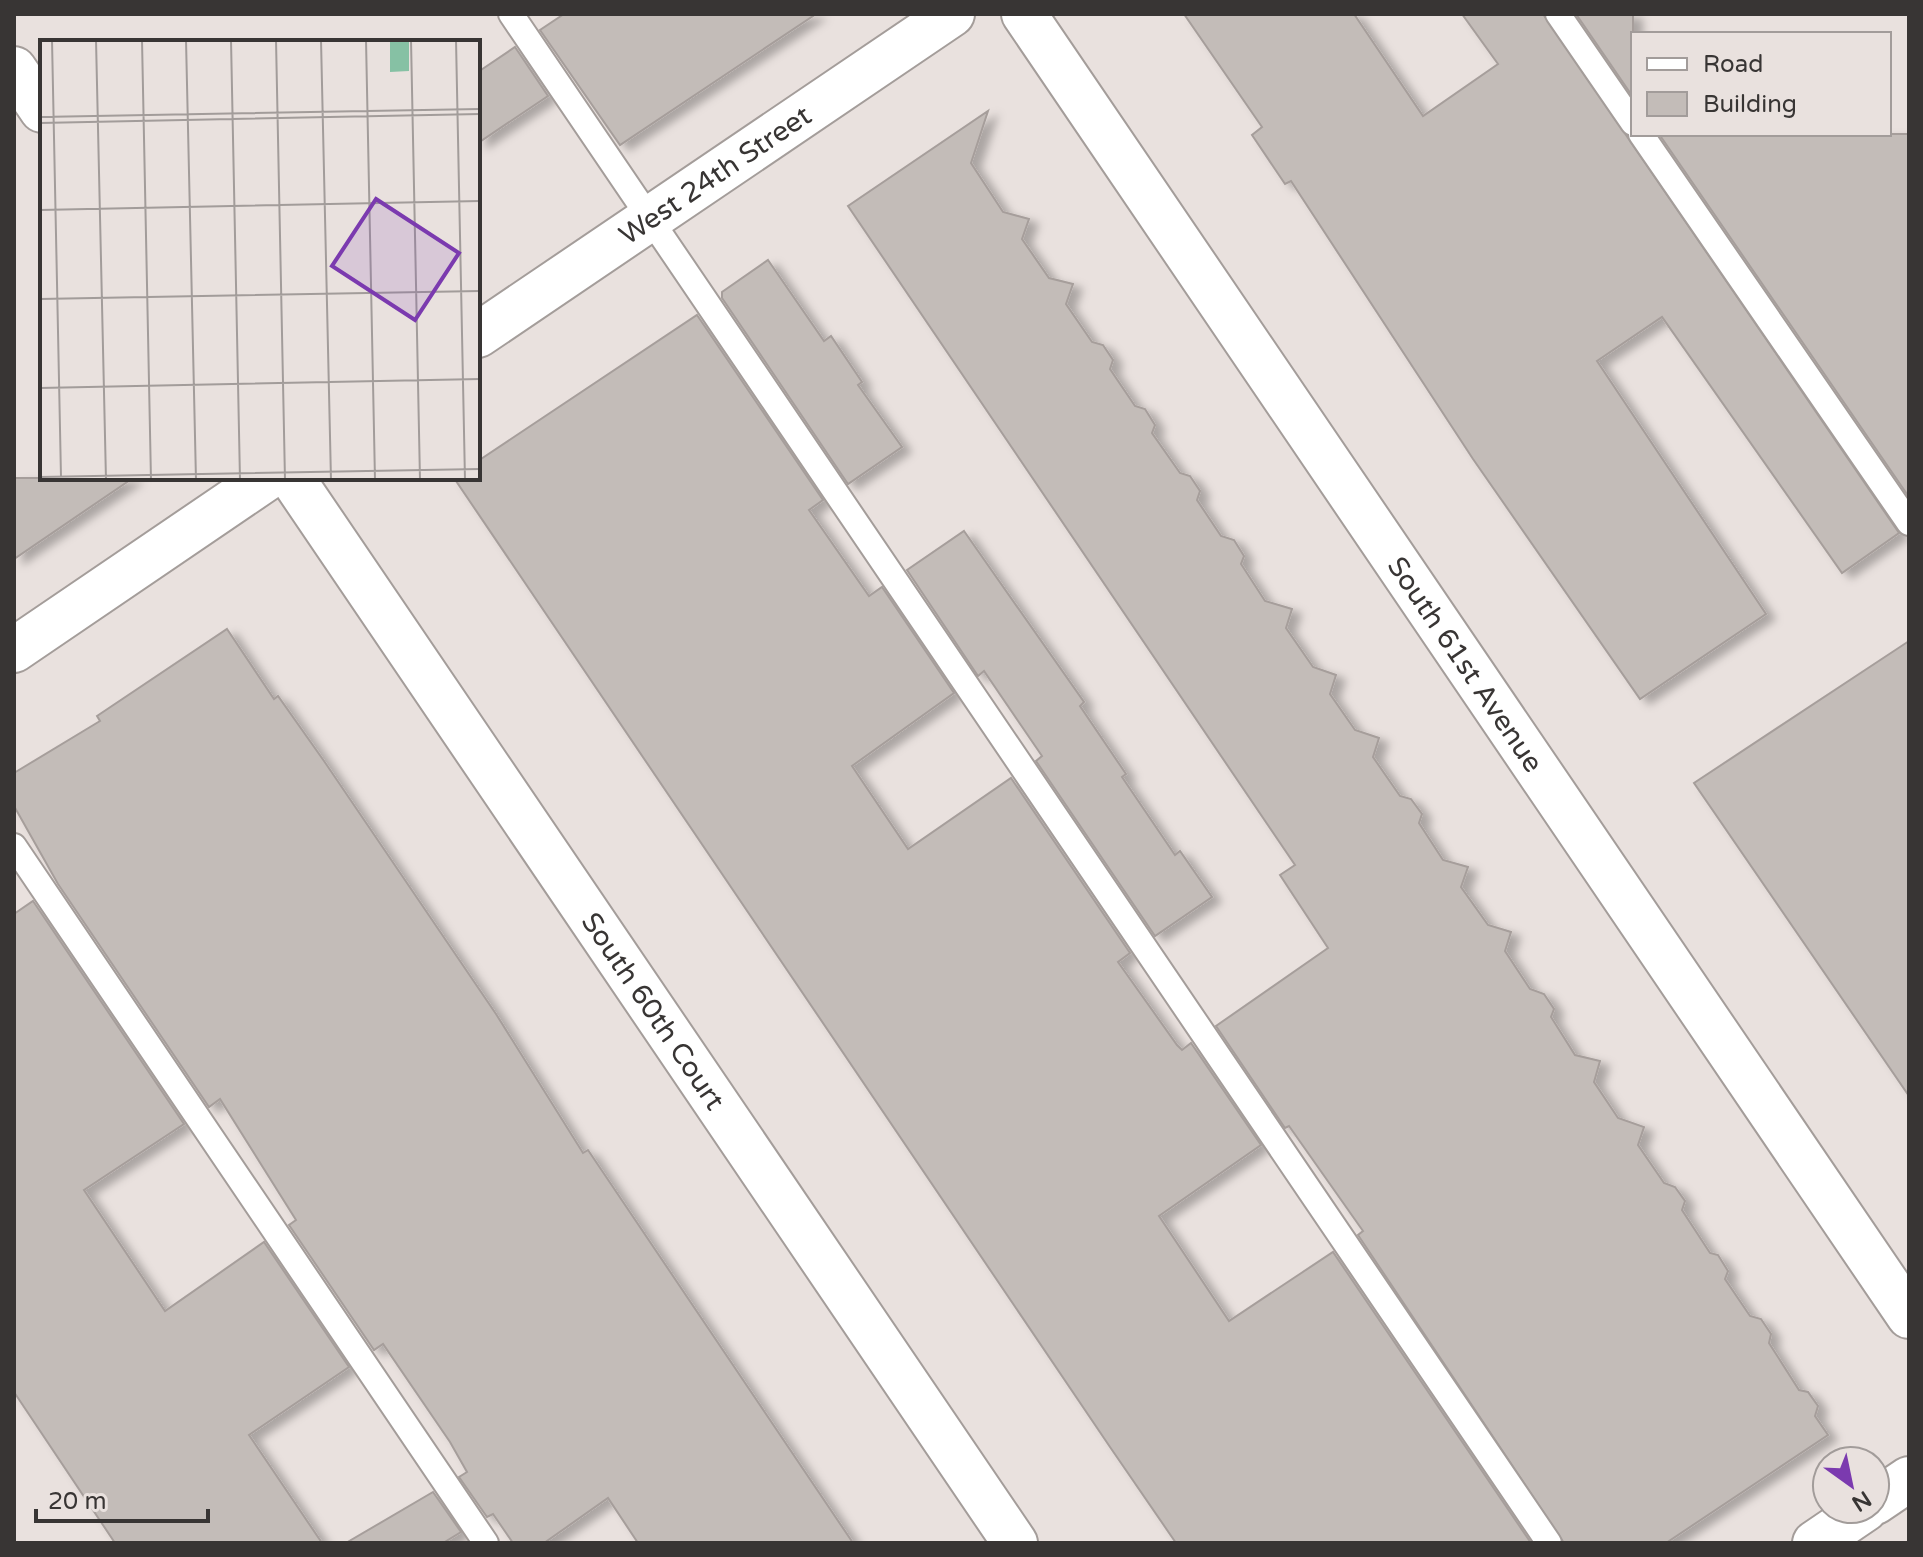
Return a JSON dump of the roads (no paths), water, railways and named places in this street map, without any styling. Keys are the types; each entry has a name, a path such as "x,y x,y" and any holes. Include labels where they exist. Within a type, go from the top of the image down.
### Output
{"street":[{"name":"West 24th Street","path":"480,334 952,14"},
{"name":"South 61st Avenue","path":"1024,14 1909,1316"},
{"path":"14,69 40,107"},
{"path":"14,650 264,480"},
{"name":"South 60th Court","path":"293,480 1015,1543"},
{"path":"1891,1491 1909,1479"},
{"path":"1815,1543 1841,1525"}],"lane":[{"path":"511,14 1549,1543"},
{"path":"1558,14 1631,120"},
{"path":"1642,136 1909,523"},
{"path":"14,846 486,1543"}]}
